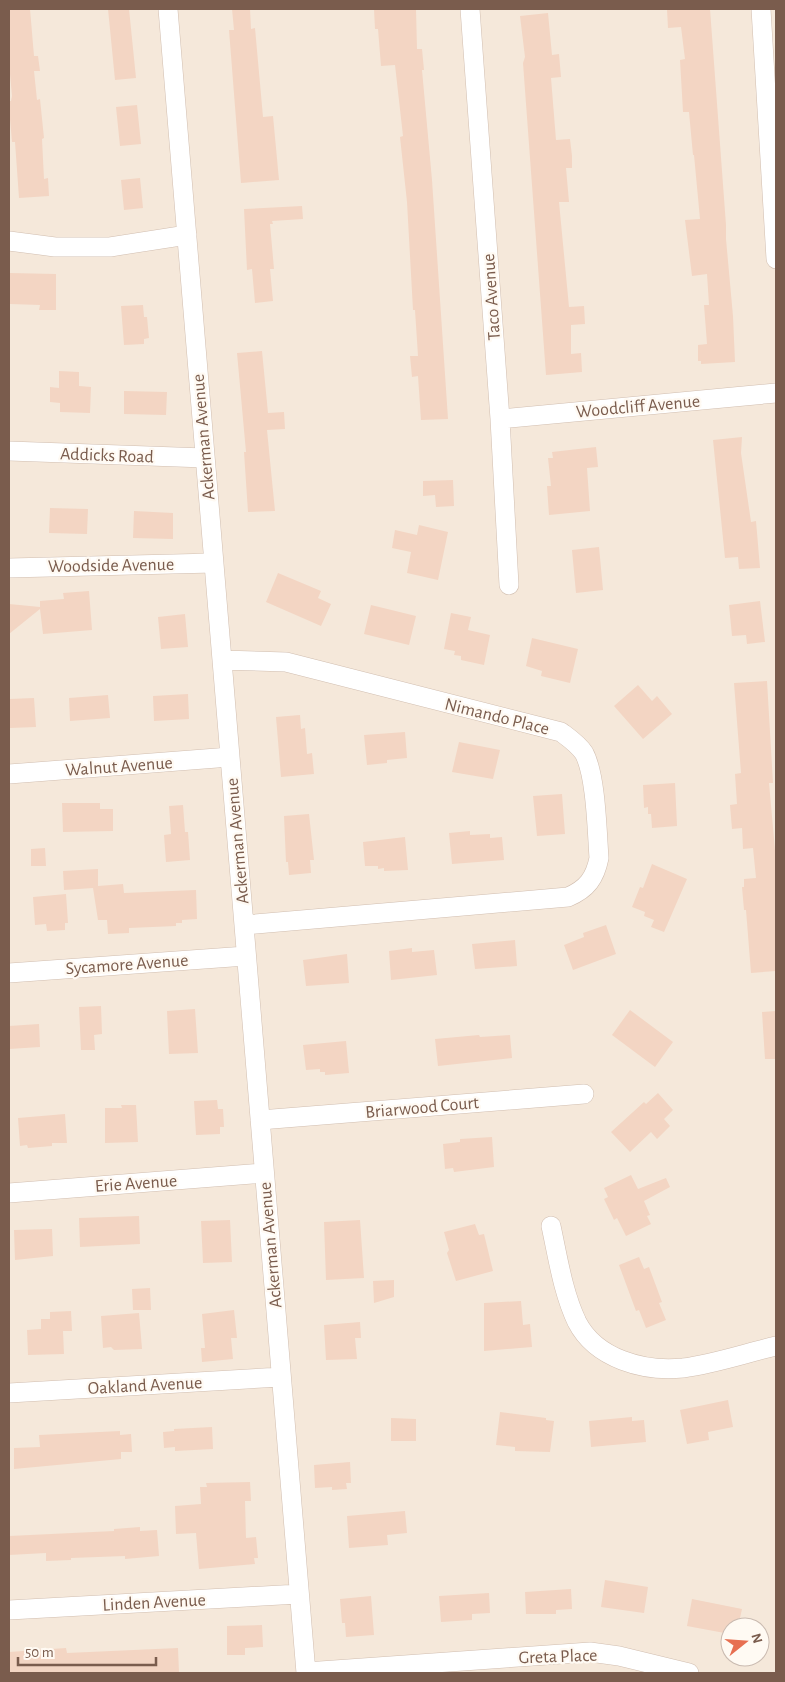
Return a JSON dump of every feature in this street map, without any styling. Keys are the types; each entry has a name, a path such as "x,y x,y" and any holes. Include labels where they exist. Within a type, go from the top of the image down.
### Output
{"street":[{"name":"Ackerman Avenue","path":"168,9 306,1673"},
{"name":"Taco Avenue","path":"470,9 500,419 509,585"},
{"path":"761,9 776,260"},
{"path":"9,241 64,248 110,247 187,235"},
{"name":"Woodcliff Avenue","path":"500,419 776,393"},
{"name":"Addicks Road","path":"9,451 205,458"},
{"name":"Woodside Avenue","path":"9,568 214,563"},
{"name":"Nimando Place","path":"222,660 286,662 561,732 574,741 584,753 590,768 599,858 596,872 590,883 579,892 568,897 244,925"},
{"name":"Walnut Avenue","path":"9,774 230,757"},
{"name":"Sycamore Avenue","path":"9,973 246,956"},
{"name":"Briarwood Court","path":"260,1120 584,1094"},
{"name":"Erie Avenue","path":"9,1193 264,1173"},
{"path":"551,1226 564,1285 577,1322 597,1347 610,1354 635,1364 657,1368 683,1368 776,1346"},
{"name":"Oakland Avenue","path":"9,1392 281,1377"},
{"name":"Linden Avenue","path":"9,1610 299,1594"},
{"name":"Greta Place","path":"306,1673 590,1652 619,1656 689,1673"}],"shaded area":[{"path":"9,9 776,9 776,1673 9,1673"}],"building":[{"path":"9,9 30,9 34,56 38,56 40,71 34,71 37,100 40,99 44,138 42,139 44,179 48,178 49,196 19,198 15,142 12,142 9,108 9,101 11,101 12,96 9,63"},
{"path":"108,9 129,9 136,78 115,80"},
{"path":"232,9 250,9 251,29 255,28 263,117 273,116 279,180 241,183 229,30 234,30"},
{"path":"374,9 416,9 417,49 422,49 424,70 422,70 432,180 448,419 421,420 418,376 412,377 410,356 418,356 415,310 413,310 407,202 400,137 403,136 395,65 381,66 378,29 375,29"},
{"path":"667,9 710,9 735,362 701,364 701,361 698,361 698,345 707,344 704,305 709,305 707,274 692,276 685,220 700,219 689,112 683,112 680,60 685,59 681,27 668,28"},
{"path":"548,13 552,55 559,54 561,77 551,78 556,140 570,139 572,156 572,168 566,168 569,202 559,202 569,307 584,306 585,324 571,325 571,354 581,353 582,372 546,375 523,63 525,57 520,16"},
{"path":"137,105 141,144 120,146 116,107"},
{"path":"140,178 143,208 124,210 121,180"},
{"path":"302,206 303,219 272,221 273,224 270,224 274,269 270,269 273,301 255,303 252,269 247,270 244,209"},
{"path":"10,273 56,274 56,310 39,310 40,305 10,304"},
{"path":"143,305 144,317 147,317 149,338 144,339 144,344 124,345 121,306"},
{"path":"262,351 268,413 284,412 285,429 267,430 275,511 248,512 244,452 246,452 237,353"},
{"path":"59,371 79,372 79,386 91,387 90,413 60,412 60,403 50,402 50,387 59,388"},
{"path":"124,391 167,392 166,415 124,414"},
{"path":"742,437 741,453 751,522 756,521 760,568 739,569 738,557 725,558 713,440"},
{"path":"596,447 598,467 587,468 590,511 549,515 547,486 551,486 548,458 553,458 552,452"},
{"path":"453,480 454,506 436,507 435,495 423,496 423,481"},
{"path":"50,508 88,509 87,534 49,533"},
{"path":"134,511 173,513 173,539 133,538"},
{"path":"419,525 448,532 438,580 407,573 411,552 392,548 395,530 417,535"},
{"path":"599,547 603,590 576,593 572,550"},
{"path":"278,573 321,591 318,598 331,604 321,626 266,602"},
{"path":"89,591 92,630 43,634 40,609 9,634 9,604 40,607 40,601 64,599 63,593"},
{"path":"760,601 765,642 747,644 746,635 732,636 729,605"},
{"path":"371,605 416,616 409,645 364,634"},
{"path":"451,613 471,617 468,630 490,635 484,665 461,660 461,656 454,655 455,651 444,649"},
{"path":"185,614 188,647 161,649 158,617"},
{"path":"532,638 578,649 570,683 541,676 542,671 526,666"},
{"path":"767,681 773,783 769,783 776,861 776,971 751,973 746,910 744,910 742,887 744,887 744,879 756,878 753,848 743,849 742,828 732,829 730,805 737,804 735,774 741,773 734,683"},
{"path":"638,685 652,701 657,696 672,714 643,739 614,706"},
{"path":"188,694 189,719 154,721 153,696"},
{"path":"108,695 110,718 70,721 69,698"},
{"path":"34,698 36,727 10,728 9,699"},
{"path":"300,715 301,729 305,728 307,754 312,753 314,774 281,777 276,717"},
{"path":"405,732 407,758 367,765 364,735"},
{"path":"459,742 500,750 493,779 452,772"},
{"path":"675,783 677,826 652,828 651,814 648,814 648,807 644,808 643,785"},
{"path":"562,794 565,834 537,836 533,796"},
{"path":"62,803 100,803 100,809 113,809 113,831 63,832"},
{"path":"183,805 185,832 188,832 190,860 166,862 164,835 171,834 169,806"},
{"path":"309,814 314,860 310,860 311,873 289,875 288,862 286,862 284,816"},
{"path":"470,831 470,835 490,834 490,838 502,837 504,860 452,864 449,833"},
{"path":"405,837 408,870 384,871 384,868 378,869 378,866 365,866 363,842"},
{"path":"45,848 46,866 31,866 31,849"},
{"path":"652,864 687,879 664,932 651,927 654,920 644,916 645,912 632,907 640,887 643,888"},
{"path":"98,869 98,886 123,884 124,893 196,890 197,919 182,920 182,923 176,923 176,926 129,928 129,933 108,934 107,920 98,920 93,888 64,890 63,871"},
{"path":"66,894 68,923 65,923 65,930 47,931 46,924 35,925 33,897"},
{"path":"606,925 616,954 573,970 564,945 584,937 583,933"},
{"path":"515,940 517,966 475,969 472,944"},
{"path":"412,948 412,952 434,950 437,975 391,980 389,951"},
{"path":"347,954 349,983 306,986 303,960"},
{"path":"101,1006 102,1034 94,1035 95,1050 81,1050 79,1007"},
{"path":"195,1009 198,1053 169,1054 167,1011"},
{"path":"630,1010 673,1042 655,1067 612,1035"},
{"path":"776,1011 776,1059 765,1059 762,1012"},
{"path":"39,1024 40,1047 9,1049 9,1026"},
{"path":"479,1035 480,1037 510,1035 512,1058 438,1066 435,1039"},
{"path":"346,1041 349,1073 325,1075 325,1072 320,1072 320,1069 306,1070 303,1045"},
{"path":"658,1093 673,1110 664,1119 670,1126 657,1139 651,1132 630,1152 611,1132 644,1102 646,1104"},
{"path":"217,1100 218,1109 223,1109 224,1127 220,1127 220,1134 196,1135 194,1101"},
{"path":"121,1105 136,1105 138,1142 105,1143 105,1108 122,1108"},
{"path":"65,1114 67,1143 52,1143 52,1146 28,1148 27,1145 20,1146 18,1118"},
{"path":"492,1137 494,1167 454,1172 453,1168 445,1169 443,1144 460,1142 460,1139"},
{"path":"631,1175 638,1189 666,1178 670,1187 644,1201 650,1215 647,1216 651,1224 626,1236 617,1218 614,1220 604,1199 608,1197 604,1188"},
{"path":"139,1216 140,1244 80,1247 79,1218"},
{"path":"230,1220 232,1262 203,1263 201,1221"},
{"path":"360,1220 364,1278 326,1280 324,1222"},
{"path":"475,1224 479,1235 484,1234 493,1271 456,1281 447,1253 449,1250 444,1232"},
{"path":"52,1229 53,1256 15,1260 14,1230"},
{"path":"639,1257 644,1269 649,1267 662,1302 659,1303 666,1320 646,1328 639,1310 636,1311 619,1265"},
{"path":"394,1280 394,1297 374,1303 373,1281"},
{"path":"150,1288 151,1310 133,1310 132,1289"},
{"path":"521,1301 523,1325 530,1324 532,1347 484,1351 484,1303"},
{"path":"234,1310 237,1338 231,1338 233,1359 202,1362 201,1348 205,1348 202,1314"},
{"path":"71,1311 72,1331 63,1331 64,1354 28,1355 27,1330 41,1329 41,1319 50,1319 50,1312"},
{"path":"139,1313 142,1349 114,1350 111,1347 103,1348 101,1316"},
{"path":"360,1322 361,1338 355,1338 357,1359 326,1360 324,1325"},
{"path":"728,1400 733,1427 708,1432 709,1440 687,1444 680,1410"},
{"path":"500,1412 546,1418 546,1420 554,1421 550,1452 515,1451 515,1447 496,1445"},
{"path":"632,1417 632,1421 644,1420 646,1442 591,1447 589,1421"},
{"path":"391,1418 416,1419 416,1441 391,1441"},
{"path":"212,1427 213,1449 175,1451 175,1447 164,1448 163,1432 174,1431 174,1429"},
{"path":"120,1431 120,1435 131,1434 132,1452 121,1452 121,1459 14,1469 14,1448 40,1447 39,1435"},
{"path":"350,1462 351,1483 346,1483 347,1489 332,1490 332,1487 315,1488 314,1465"},
{"path":"250,1482 251,1501 245,1501 246,1538 256,1537 258,1558 254,1558 255,1564 199,1569 196,1533 176,1534 175,1506 201,1504 200,1487 207,1487 206,1483"},
{"path":"405,1511 407,1533 387,1535 388,1545 349,1548 347,1516"},
{"path":"140,1527 140,1531 157,1530 159,1556 125,1559 125,1556 71,1558 71,1560 46,1561 46,1553 9,1555 9,1536 114,1531 114,1529"},
{"path":"605,1580 648,1587 644,1613 601,1607"},
{"path":"571,1589 572,1609 556,1610 556,1614 526,1614 525,1592"},
{"path":"489,1593 490,1613 472,1614 472,1620 441,1622 439,1596"},
{"path":"371,1596 374,1635 346,1637 345,1623 342,1623 340,1599"},
{"path":"692,1599 742,1609 740,1617 720,1617 720,1632 687,1626"},
{"path":"262,1625 263,1647 245,1648 245,1655 227,1655 227,1626"},
{"path":"66,1648 67,1653 178,1648 179,1673 9,1673 9,1652"}]}
